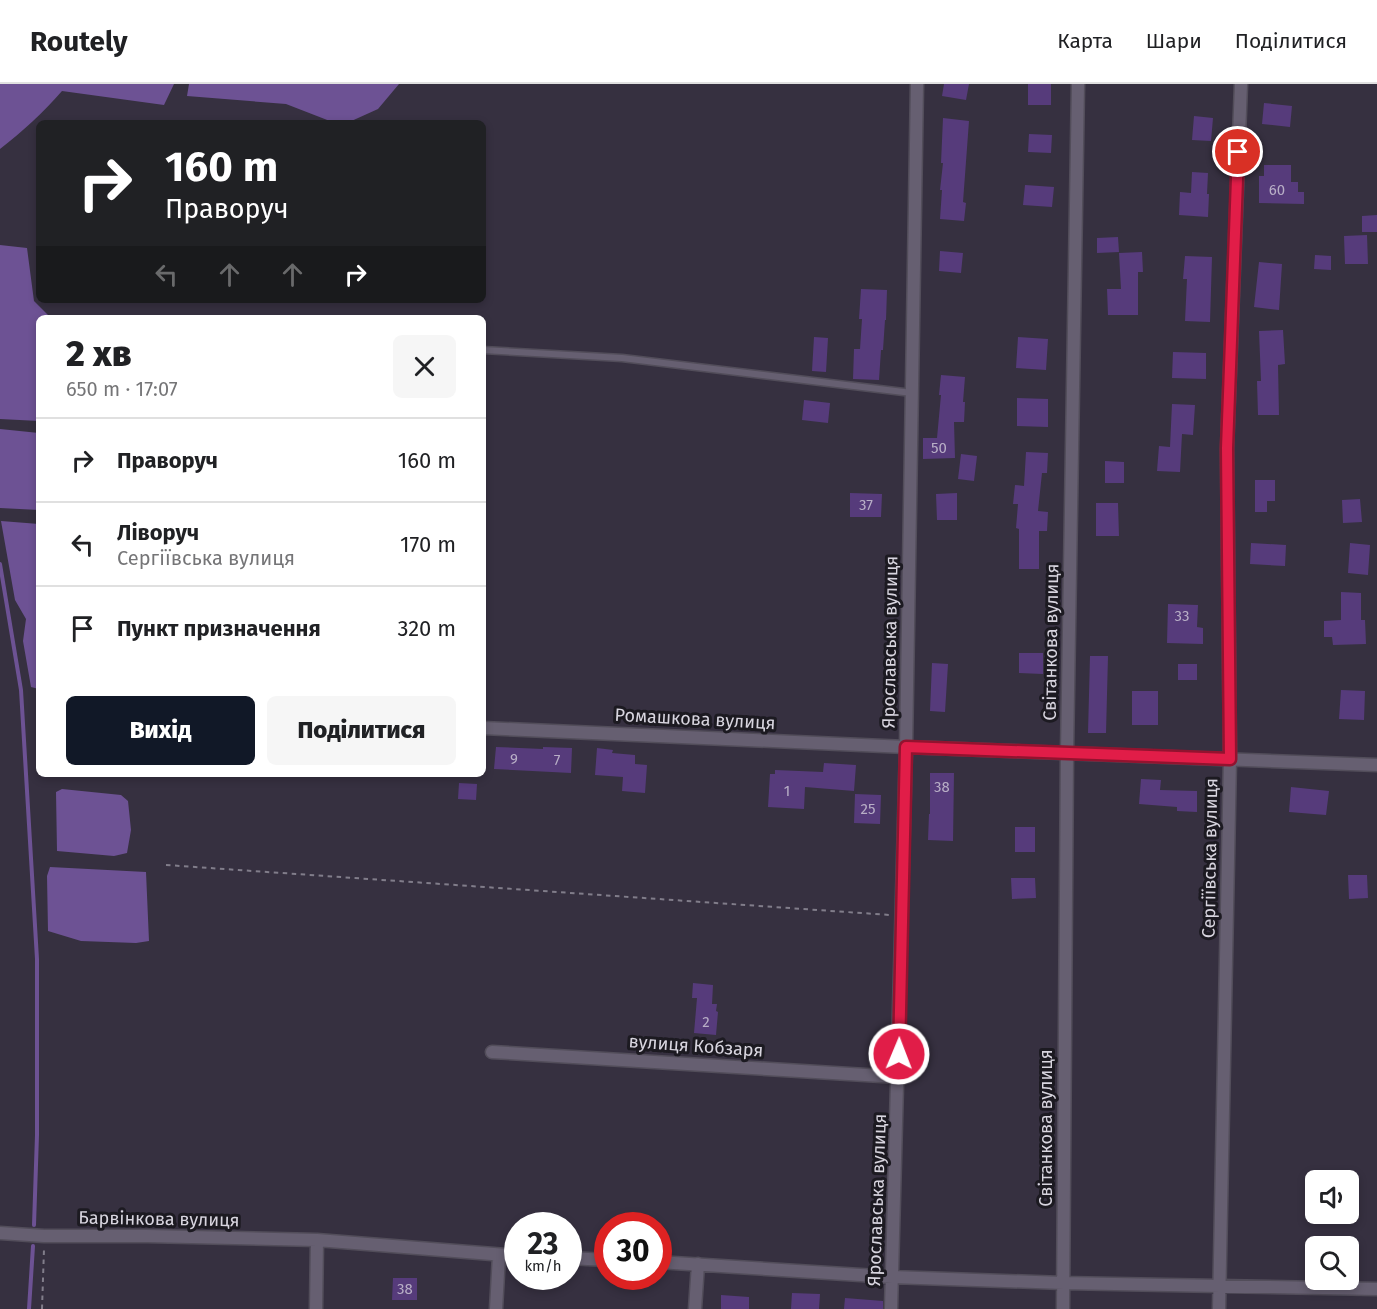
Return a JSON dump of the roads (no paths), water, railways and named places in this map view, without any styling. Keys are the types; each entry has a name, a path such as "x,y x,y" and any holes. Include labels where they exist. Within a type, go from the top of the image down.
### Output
{"street":[{"name":"Ярославська вулиця","path":"891,1309 906,747 917,84"},
{"name":"Світанкова вулиця","path":"1063,1309 1067,752 1078,84"},
{"name":"Сергіївська вулиця","path":"1219,1309 1230,759 1227,448 1241,84"},
{"name":"Ромашкова вулиця","path":"486,728 1377,765"},
{"name":"вулиця Кобзаря","path":"492,1052 898,1077"},
{"name":"Барвінкова вулиця","path":"0,1233 44,1236 317,1240 504,1255"},
{"path":"316,1309 317,1240"},
{"path":"496,1309 499,1255"},
{"path":"672,1263 892,1277 1377,1289"},
{"path":"695,1309 698,1264"}],"lane":[{"path":"486,350 622,358 913,393"}],"waterway":[{"path":"0,564 21,690 37,959 37,1135 34,1225"},
{"path":"29,1309 33,1246"}]}
